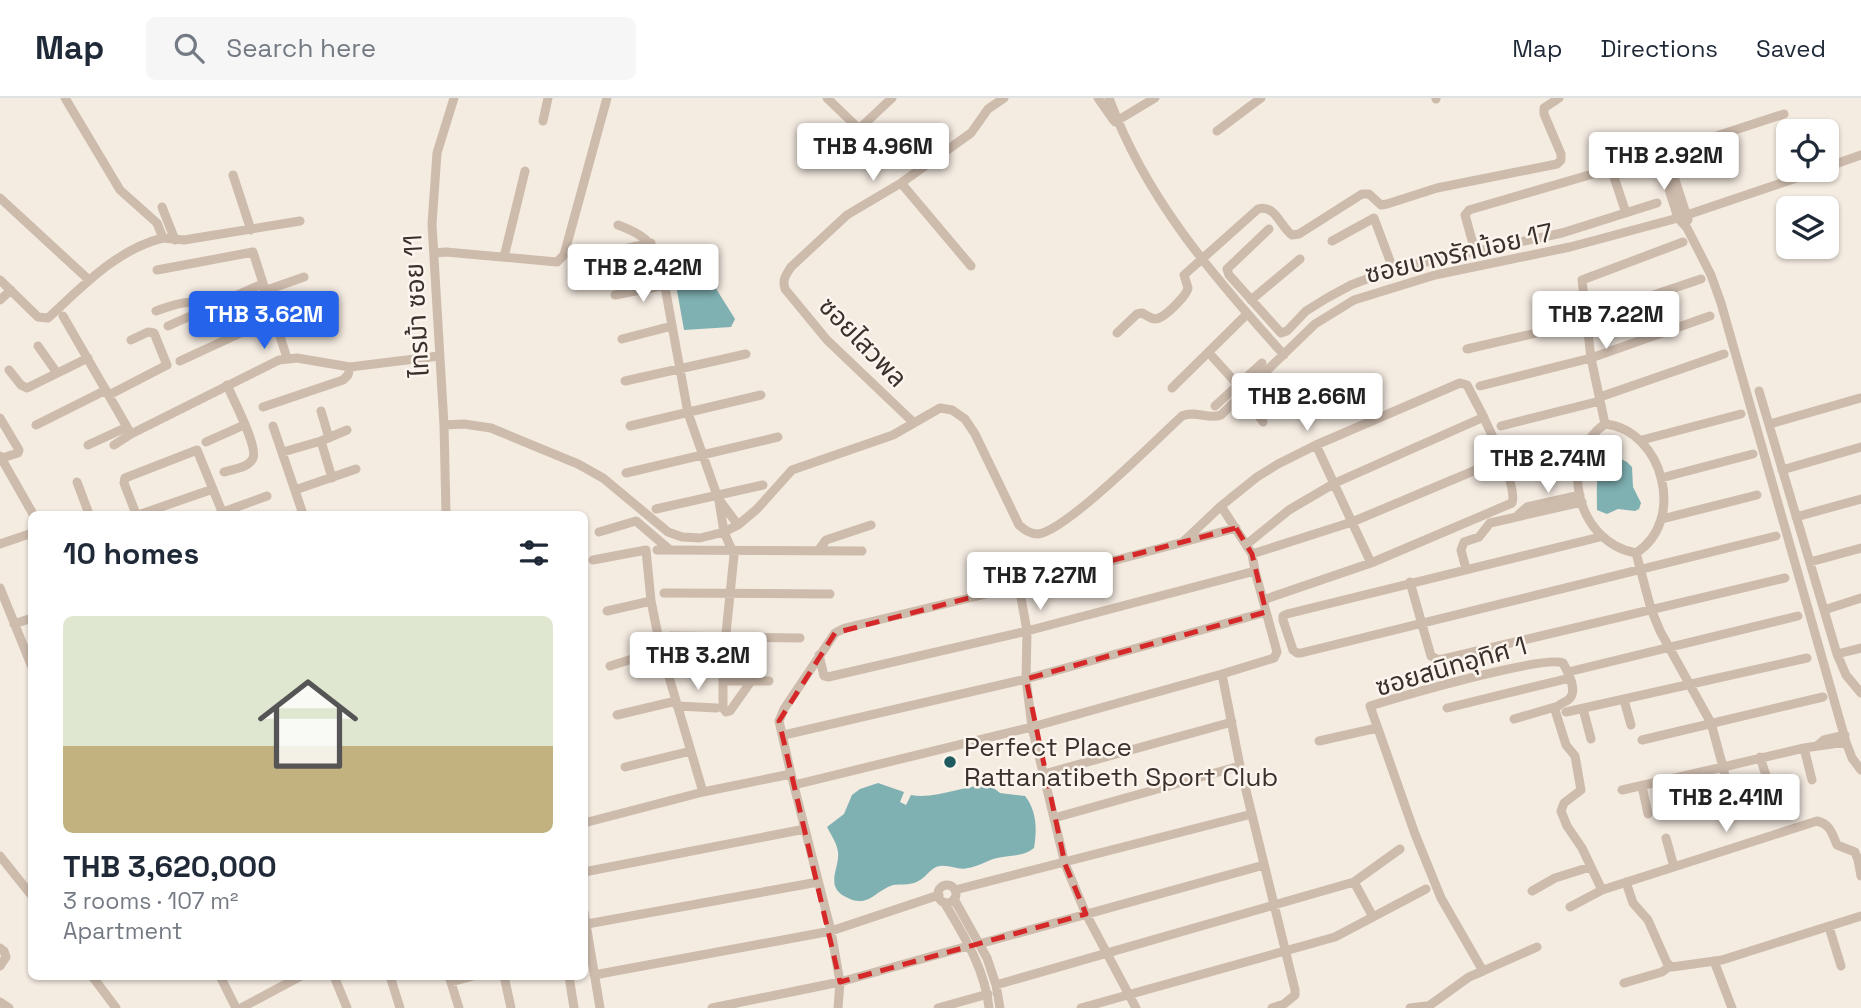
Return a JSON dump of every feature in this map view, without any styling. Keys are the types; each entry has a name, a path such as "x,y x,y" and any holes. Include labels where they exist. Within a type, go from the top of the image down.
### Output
{"street":[{"path":"65,98 120,190 157,223 163,238"},
{"name":"ไทรม้า ซอย 11","path":"446,511 444,425 432,225 437,153 454,98"},
{"path":"543,121 548,98"},
{"path":"434,253 557,262 564,255 606,98"},
{"path":"828,98 860,128 892,98"},
{"path":"971,265 901,183 971,133 988,109 1004,98"},
{"path":"1098,98 1122,131 1165,210 1201,259 1284,355"},
{"path":"1109,98 1116,121"},
{"path":"1116,121 1155,98"},
{"path":"1217,131 1261,98"},
{"path":"1117,333 1137,314 1159,318 1185,296 1188,288 1184,275 1258,209 1271,209 1292,235 1299,234 1362,194 1369,194 1381,205 1437,188 1557,164 1561,160 1560,154 1544,108 1559,98"},
{"path":"1475,251 1466,212 1662,154 1784,114"},
{"path":"1662,154 1688,215 1687,228"},
{"path":"1662,154 1678,218 1687,228 1711,275 1721,303 1846,739 1852,758 1861,770"},
{"path":"1839,163 1861,155"},
{"path":"1611,168 1626,213"},
{"path":"504,257 525,171"},
{"path":"233,175 251,230"},
{"name":"ซอยบางรักน้อย 17","path":"444,425 478,425 491,428 578,464 603,478 668,532 682,537 700,538 738,525 757,509 792,470 893,435 940,408 952,410 965,419 987,456 1019,524 1029,533 1037,534 1050,531 1079,510 1182,416 1190,412 1214,417 1221,415 1284,355 1298,338 1321,319 1354,300 1435,275 1570,247 1678,218 1785,182"},
{"name":"ซอยไสวพล","path":"901,183 848,215 791,267 783,282 827,340 913,422"},
{"path":"0,198 89,280"},
{"path":"1269,229 1227,269 1229,275 1276,330 1281,332 1287,331 1306,312 1327,298 1351,285 1393,269 1562,233 1657,202"},
{"path":"162,207 175,240"},
{"path":"1332,241 1374,218 1393,269"},
{"path":"0,280 38,317 48,318 89,280 147,242 163,238 175,240 251,230 300,221"},
{"path":"618,225 634,231 651,243 661,265 688,413 718,498 724,532 732,550 723,681 723,708 726,712 730,711 752,680"},
{"path":"615,251 651,243"},
{"path":"1605,424 1591,358 1588,319 1581,284 1584,278 1683,243"},
{"path":"157,270 250,251 255,254 287,358"},
{"path":"1251,300 1300,259"},
{"path":"168,326 263,287 304,277"},
{"path":"1467,349 1588,319 1701,279"},
{"path":"615,295 666,285"},
{"path":"0,300 11,290"},
{"path":"156,311 197,301 214,305"},
{"path":"180,361 274,322 318,312"},
{"path":"1171,388 1247,314"},
{"path":"63,316 129,430"},
{"path":"1480,386 1591,358 1710,316"},
{"path":"622,339 673,326"},
{"path":"36,425 167,365 154,333 148,332 131,340"},
{"path":"38,346 57,373"},
{"path":"1209,352 1238,385"},
{"path":"625,381 746,354"},
{"path":"1501,426 1600,399 1724,355"},
{"path":"88,444 129,430 287,358 350,367 439,356"},
{"path":"9,370 21,385 27,388 88,358"},
{"path":"1215,406 1262,363"},
{"path":"263,407 343,380 350,367"},
{"path":"1183,542 1257,477 1316,445 1464,383 1484,417 1502,459 1514,495 1512,503 1371,563 1263,600"},
{"path":"224,472 246,466 253,460 253,446 227,385"},
{"path":"1759,391 1837,654 1846,675 1861,693"},
{"path":"1243,394 1264,422"},
{"path":"630,426 761,395"},
{"path":"1770,424 1860,398"},
{"path":"321,411 332,478"},
{"path":"1642,440 1741,414"},
{"path":"1247,544 1289,510 1335,483 1484,417"},
{"path":"0,418 19,450 18,453 1,457 31,511"},
{"path":"1605,424 1627,429 1642,440 1655,460 1661,478 1662,519 1652,540 1636,553 1614,547 1600,537 1581,498 1578,466 1582,450 1595,430 1605,424"},
{"path":"205,442 244,425"},
{"path":"273,426 302,511"},
{"path":"114,445 129,430"},
{"path":"283,452 347,430"},
{"path":"626,472 778,437"},
{"path":"1316,445 1371,563"},
{"path":"1782,470 1861,447"},
{"path":"137,511 124,484 125,478 197,450 222,511"},
{"path":"1516,465 1582,450"},
{"path":"1661,478 1753,454"},
{"path":"1252,554 1352,522 1502,459"},
{"path":"295,490 356,470"},
{"path":"77,482 88,511"},
{"path":"656,509 718,498 763,485"},
{"path":"147,511 213,489"},
{"path":"1662,519 1757,495"},
{"path":"228,511 267,496"},
{"path":"718,498 738,525"},
{"path":"1466,569 1461,551 1464,542 1479,537 1490,523 1581,498"},
{"path":"1796,517 1861,499"},
{"path":"794,785 1032,727 1222,674 1276,655 1252,554 1221,506"},
{"path":"599,532 636,522 670,550"},
{"path":"818,551 825,540 871,525"},
{"path":"838,1008 840,982 831,932 791,774 780,715 819,655 840,630 1236,528"},
{"path":"0,544 28,534"},
{"path":"1600,537 1287,614 1283,620 1293,650 1297,653 1776,536"},
{"path":"1810,562 1861,548"},
{"path":"593,560 646,550 651,601 661,650 703,792"},
{"path":"657,550 862,551"},
{"path":"1636,553 1651,609 1669,648 1711,723 1731,798"},
{"path":"819,655 824,676 828,677 1027,631 1255,571"},
{"path":"1410,582 1431,656 1439,660 1785,578"},
{"path":"1019,586 1027,631 1026,679 1032,727 1065,864 1086,914 1131,994 1136,1008"},
{"path":"0,588 28,657"},
{"path":"664,593 830,594"},
{"path":"1824,610 1861,598"},
{"path":"607,611 651,601"},
{"path":"784,735 1026,679 1266,612"},
{"path":"1447,708 1798,616"},
{"path":"14,624 28,619"},
{"path":"671,636 800,638"},
{"path":"1837,654 1861,648"},
{"path":"610,666 661,650"},
{"path":"1566,712 1807,659"},
{"name":"ซอยสนิทอุทิศ 1","path":"1483,971 1468,950 1441,898 1370,706 1433,688 1550,661 1563,663 1569,675"},
{"path":"664,662 717,663"},
{"path":"1222,674 1240,766 1286,951 1294,995 1284,1004 1272,1008"},
{"path":"1514,719 1555,707 1572,696 1569,675"},
{"path":"723,681 769,681"},
{"path":"1643,740 1823,696"},
{"path":"1624,700 1631,725"},
{"path":"617,715 677,703 717,708"},
{"path":"1555,707 1566,745 1575,755 1581,780 1580,791 1564,803 1561,811 1602,890"},
{"path":"1583,709 1591,739"},
{"path":"1044,774 1232,722"},
{"path":"1319,741 1377,727"},
{"path":"1622,790 1818,745 1824,740 1846,739"},
{"path":"1804,748 1812,780"},
{"path":"625,767 691,751"},
{"path":"1760,757 1771,791"},
{"path":"1054,818 1240,766"},
{"path":"588,822 703,792 791,774"},
{"path":"1681,777 1689,804"},
{"path":"1642,786 1648,814"},
{"path":"594,975 831,932 941,899 949,902 955,895 1252,814"},
{"path":"1570,907 1602,890 1817,821 1825,823 1831,830 1837,845 1855,852 1859,859 1861,876"},
{"path":"588,871 805,829"},
{"path":"1666,838 1674,867"},
{"path":"996,985 1354,882 1400,849"},
{"path":"0,856 28,891"},
{"path":"979,944 1264,865"},
{"path":"1532,891 1555,878 1590,867"},
{"path":"588,923 818,882"},
{"path":"1354,882 1373,917"},
{"path":"1626,882 1633,903 1648,920 1670,966"},
{"path":"989,1008 988,994 977,962 941,899 943,886 951,886 987,958 1000,1008"},
{"path":"1081,1008 1335,937 1426,889"},
{"path":"1624,983 1662,972 1670,966 1714,961 1861,916"},
{"path":"1829,927 1841,966"},
{"path":"588,930 600,1008"},
{"path":"712,1008 840,982 968,946"},
{"path":"1410,1008 1426,1007 1483,971 1537,947"},
{"path":"0,948 6,957 0,966"},
{"path":"1714,961 1732,1008"},
{"path":"95,980 116,1008"},
{"path":"221,980 236,1008"},
{"path":"241,1008 294,980"},
{"path":"336,980 348,1008"},
{"path":"391,980 400,1008"},
{"path":"450,980 459,1008"},
{"path":"505,980 511,1008"},
{"path":"570,980 574,1008"},
{"path":"938,1008 988,994"},
{"path":"0,1002 9,1008"}],"highlighted area":[{"path":"1236,528 1252,554 1266,612 1026,679 1065,864 1086,914 840,982 779,721 835,633"}],"water":[{"path":"699,268 705,271 735,319 731,327 684,330 675,279 685,271"},
{"path":"1613,455 1632,467 1633,487 1641,503 1635,511 1618,509 1607,514 1597,510 1599,469 1604,457"},
{"path":"878,783 904,792 900,802 906,805 911,795 930,796 990,785 1000,793 1025,796 1035,821 1034,848 1025,853 964,869 936,867 914,883 893,885 865,900 852,900 838,892 835,887 838,852 827,827 844,814 852,795"}],"place":[{"name":"Perfect Place Rattanatibeth Sport Club","path":"950,762"}]}
